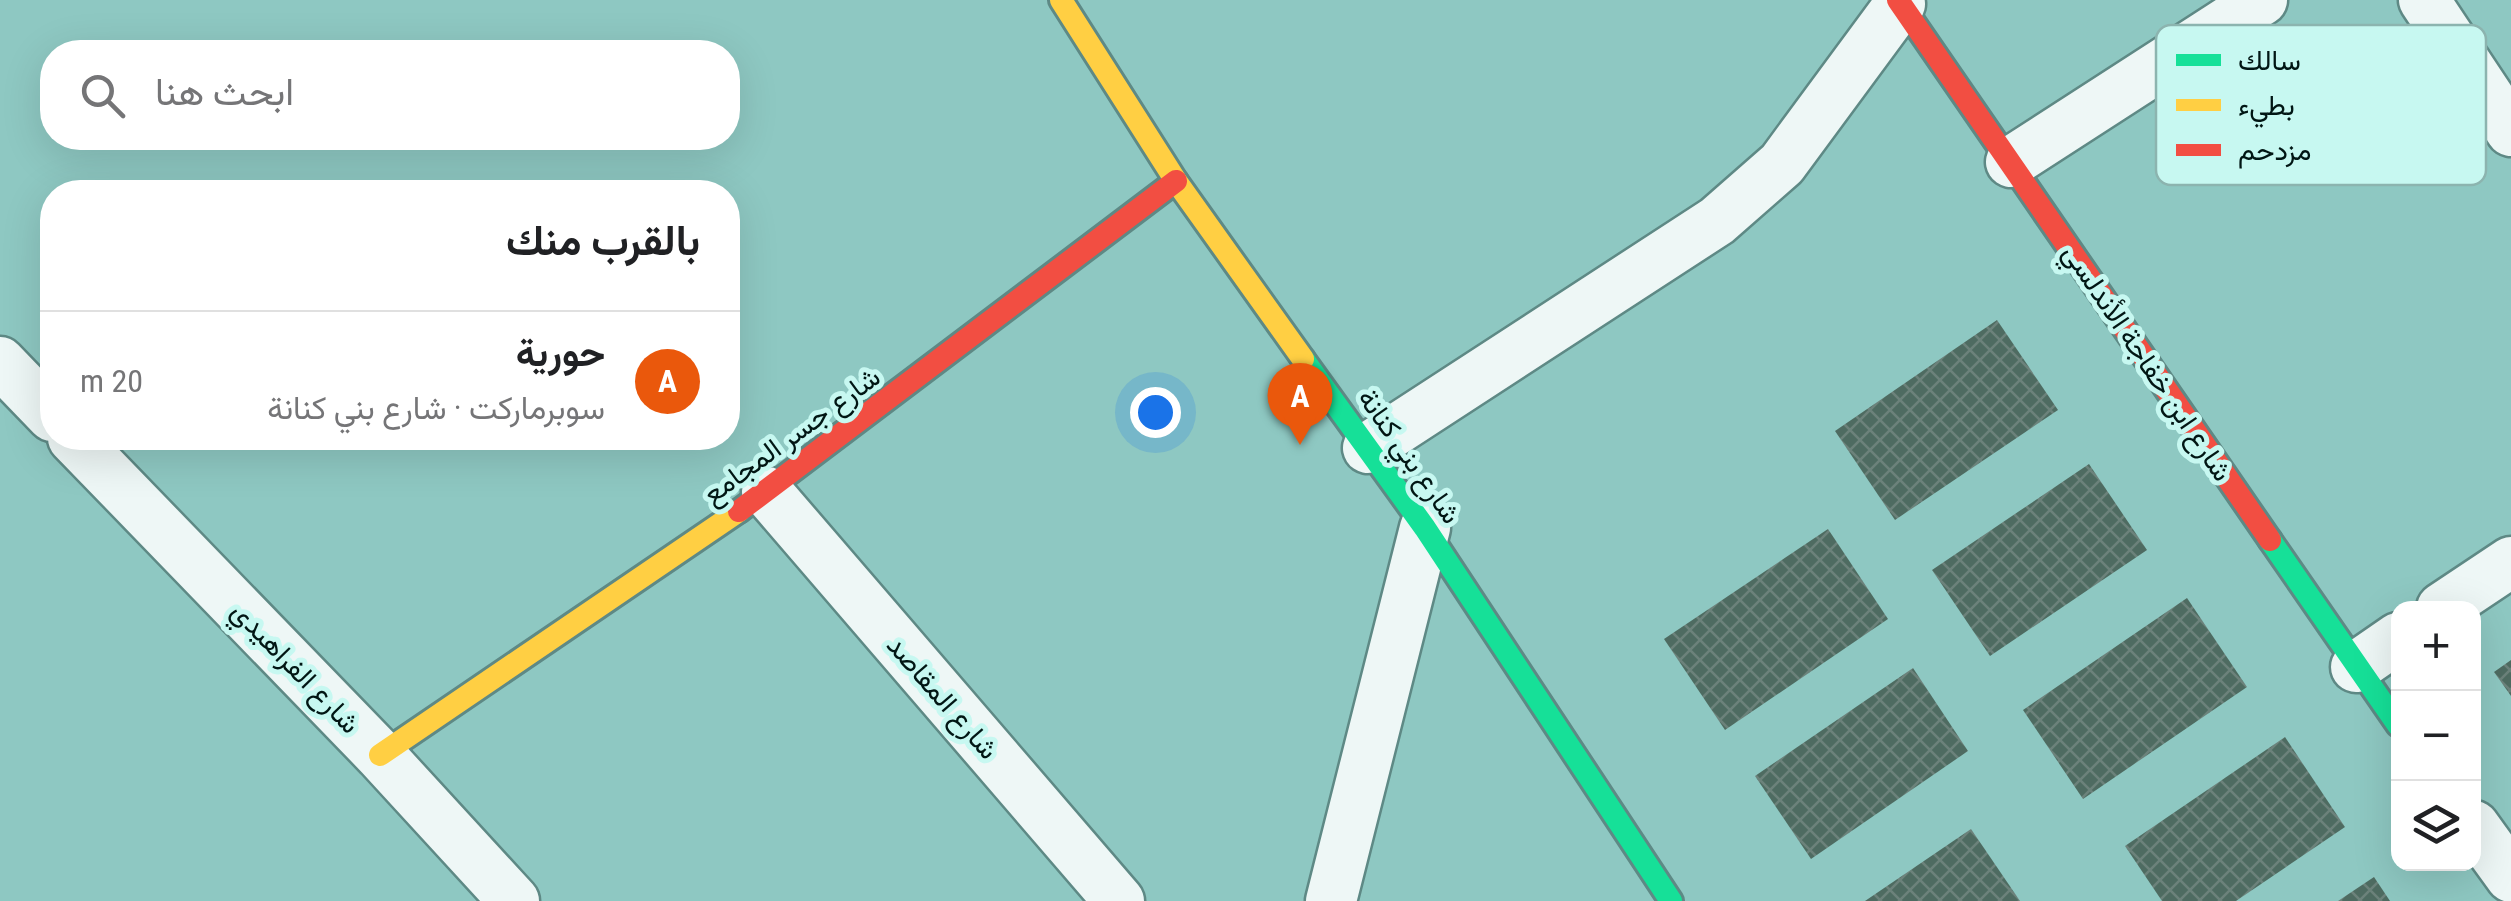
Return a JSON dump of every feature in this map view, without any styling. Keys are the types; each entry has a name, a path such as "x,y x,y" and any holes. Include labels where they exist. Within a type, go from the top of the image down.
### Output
{"street":[{"name":"شارع بني كنانة","path":"1061,0 1176,181 1425,528 1670,901"},
{"path":"2223,25 2262,0"},
{"path":"2424,0 2441,25"},
{"path":"1368,448 1717,221 1782,164 1899,2"},
{"name":"شارع ابن خفاجة الأندلسي","path":"1899,2 2391,715"},
{"path":"2012,162 2156,69"},
{"path":"2486,93 2511,131"},
{"name":"شارع جسر المجامع","path":"380,754 767,492 1176,181"},
{"path":"0,362 40,404"},
{"name":"شارع الفراهيدي","path":"85,450 380,754 514,901"},
{"name":"شارع المقاصد","path":"767,492 1120,901"},
{"path":"1331,901 1425,528"},
{"path":"2452,601 2511,562"},
{"path":"2356,667 2391,643"},
{"path":"2481,836 2511,877"}],"building":[{"path":"1997,320 2058,410 1895,520 1835,431"},
{"path":"2089,464 2147,550 1990,656 1932,570"},
{"path":"1828,529 1888,619 1725,730 1664,639"},
{"path":"2187,598 2247,687 2083,799 2023,710"},
{"path":"2511,660 2511,696 2494,672"},
{"path":"1913,668 1968,751 1811,859 1755,776"},
{"path":"2285,737 2345,827 2236,901 2162,901 2125,846"},
{"path":"1971,829 2020,901 1865,901"},
{"path":"2374,877 2390,901 2338,901"}],"traffic: fast":[{"path":"1303,359 1425,528 1671,901"},
{"path":"2270,540 2391,715"}],"traffic: slow":[{"path":"1061,0 1176,181 1303,359"},
{"path":"380,755 739,511"}],"traffic: jam":[{"path":"1898,0 2270,540"},
{"path":"739,511 1176,181"}],"place":[{"name":"حورية","path":"1300,445"}]}
